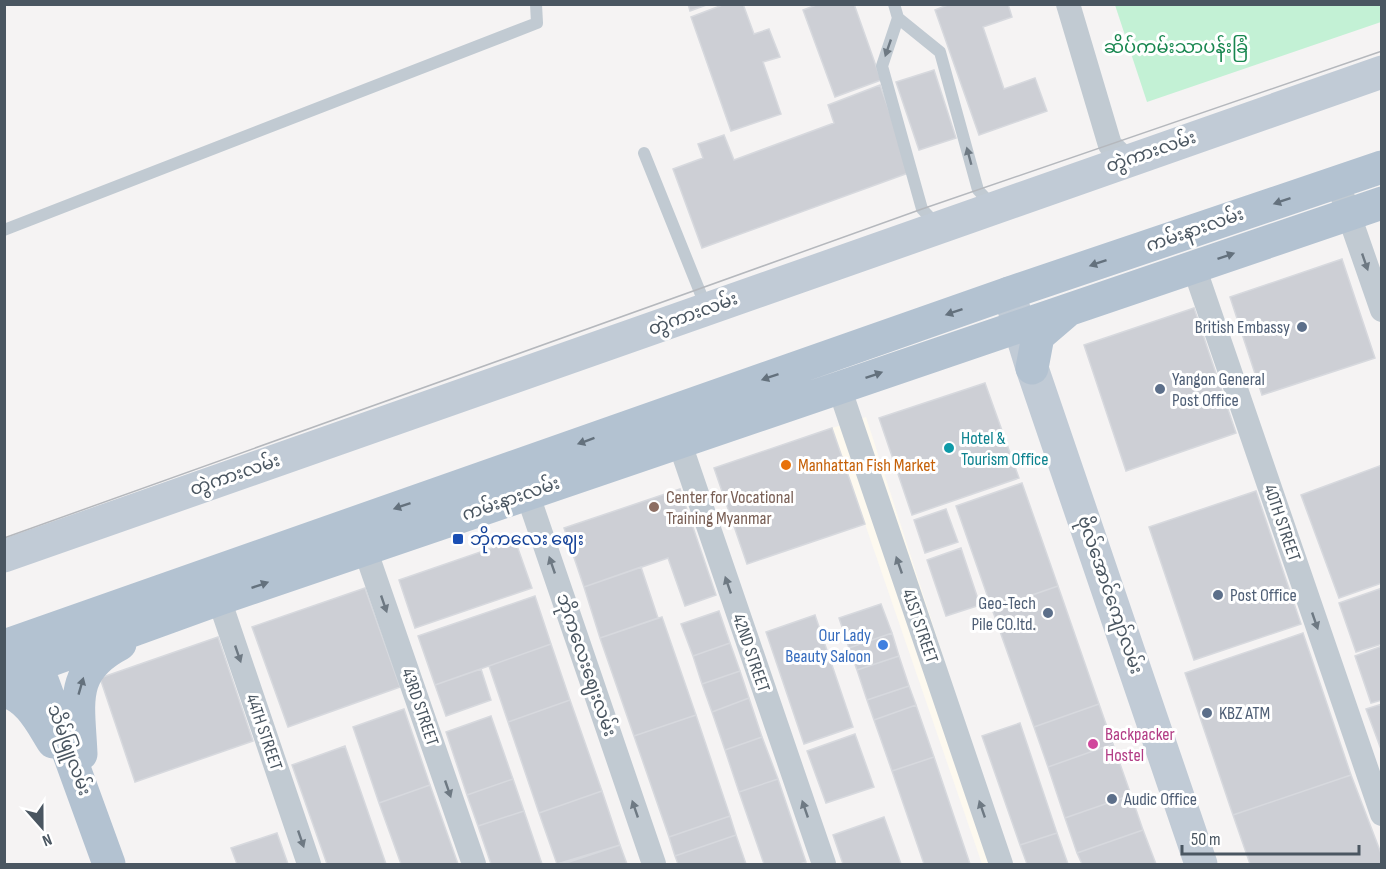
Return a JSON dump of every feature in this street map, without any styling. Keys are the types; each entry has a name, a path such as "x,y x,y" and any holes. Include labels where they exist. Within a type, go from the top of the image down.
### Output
{"main road":[{"name":"တွဲကားလမ်း","path":"4,556 1382,72"},
{"name":"ကမ်းနားလမ်း","path":"4,677 23,649 523,480 1009,293 1382,167"},
{"name":"ကမ်းနားလမ်း","path":"23,649 185,611 365,549 523,480 679,441 1382,203"},
{"path":"1009,293 1020,326"},
{"path":"1032,368 1038,336 1071,309"},
{"name":"ဗိုလ်အောင်ကျော်လမ်း","path":"1020,326 1032,368 1201,864"},
{"path":"971,342 1009,346 1032,368"},
{"path":"83,786 78,694 86,669 108,651 185,611"},
{"name":"သိမ်ဖြူလမ်း","path":"23,649 83,786 109,864"},
{"path":"4,691 16,694 31,708 83,786"}],"street":[{"path":"1068,4 1110,145 1127,161"},
{"path":"1338,182 1382,310"},
{"name":"40TH STREET","path":"1194,267 1382,814"},
{"name":"41ST STREET","path":"839,387 1001,864"},
{"name":"42ND STREET","path":"679,441 824,864"},
{"name":"ဘိုကလေးဈေးလမ်း","path":"523,480 654,864"},
{"name":"43RD STREET","path":"365,549 474,864"},
{"name":"44TH STREET","path":"219,599 309,864"}],"lane":[{"path":"4,230 537,22 536,4"},
{"path":"894,4 898,18 882,66 922,209 939,227"},
{"path":"898,18 940,52 978,190 994,207"},
{"path":"644,153 707,309"}],"shaded area":[{"path":"866,417 972,746 1013,864 982,864 832,428"}],"green space":[{"name":"ဆိပ်ကမ်းသာပန်းခြံ","path":"1115,5 1381,5 1381,22 1147,102"}],"building":[{"path":"688,4 709,4 690,11"},
{"path":"725,4 743,4 754,34 769,29 780,57 763,62 781,114 731,131 691,17"},
{"path":"819,4 854,4 881,80 835,97 803,10"},
{"path":"950,4 1008,4 1012,17 983,27 1004,89 1035,78 1047,111 979,135 935,10"},
{"path":"934,70 956,138 919,150 896,82"},
{"path":"880,85 911,172 702,248 673,169 703,158 698,144 724,135 734,160 834,123 828,105"},
{"name":"British Embassy","path":"1342,259 1375,358 1262,395 1230,297"},
{"name":"Yangon General Post Office","path":"1194,308 1236,433 1126,471 1084,345"},
{"name":"Hotel & Tourism Office","path":"985,383 1019,478 912,515 879,418"},
{"path":"832,428 865,524 747,564 714,468"},
{"path":"1382,465 1382,583 1339,598 1301,495"},
{"path":"1022,483 1058,586 992,609 956,506"},
{"path":"680,489 716,595 685,606 668,558 584,587 564,528"},
{"path":"1256,491 1301,624 1194,660 1149,527"},
{"path":"946,509 958,542 925,553 914,520"},
{"path":"515,540 532,588 415,628 399,580"},
{"path":"961,548 980,605 946,616 927,560"},
{"path":"641,567 658,618 600,638 584,587"},
{"path":"1058,586 1099,704 1034,727 992,609"},
{"path":"365,588 400,687 288,727 252,627"},
{"path":"1382,588 1382,644 1356,652 1339,603"},
{"path":"535,596 551,644 435,685 418,636"},
{"path":"881,604 892,633 849,648 839,618"},
{"path":"719,611 730,643 693,656 681,624"},
{"path":"815,615 853,727 804,744 766,632"},
{"path":"662,617 696,715 634,736 600,638"},
{"path":"892,633 899,656 857,670 849,648"},
{"path":"1303,633 1351,775 1233,815 1185,673"},
{"path":"218,637 253,741 135,782 100,678"},
{"path":"730,643 740,671 702,684 693,656"},
{"path":"551,644 570,700 508,722 489,666"},
{"path":"1382,646 1382,700 1371,703 1355,656"},
{"path":"899,656 909,686 867,700 857,670"},
{"path":"481,669 491,700 446,716 435,685"},
{"path":"740,671 749,698 712,712 702,684"},
{"path":"909,686 916,705 874,720 867,700"},
{"path":"749,698 762,737 725,750 712,712"},
{"path":"570,700 602,791 539,813 508,722"},
{"path":"1099,704 1113,744 1048,767 1034,727"},
{"path":"1382,704 1382,752 1366,709"},
{"path":"916,705 934,757 892,771 874,720"},
{"path":"404,709 430,785 379,803 353,727"},
{"path":"696,715 730,816 669,837 634,736"},
{"path":"491,716 513,779 467,795 446,732"},
{"path":"1020,723 1057,833 1020,845 982,736"},
{"path":"855,734 874,787 826,803 807,751"},
{"path":"762,737 778,779 739,792 725,750"},
{"path":"1113,744 1131,795 1065,818 1048,767"},
{"path":"345,746 386,864 327,864 292,765"},
{"path":"934,757 970,864 924,864 892,771"},
{"path":"1351,775 1382,856 1382,864 1250,864 1233,815"},
{"path":"513,779 524,811 478,826 467,795"},
{"path":"778,779 806,862 800,864 764,864 739,792"},
{"path":"430,785 458,864 401,864 379,803"},
{"path":"602,791 620,845 557,864 539,813"},
{"path":"1131,795 1143,830 1077,853 1065,818"},
{"path":"524,811 542,864 491,864 478,826"},
{"path":"730,816 736,835 675,856 669,837"},
{"path":"884,817 901,864 843,864 833,835"},
{"path":"1143,830 1156,864 1082,864 1077,853"},
{"path":"277,833 288,864 237,864 231,848"},
{"path":"1057,833 1068,864 1027,864 1020,845"},
{"path":"736,835 746,864 678,864 675,856"},
{"path":"620,845 627,864 563,864"}],"tram line":[{"path":"4,538 922,209 1382,51"}],"place":[{"name":"British Embassy","path":"1302,327"},
{"name":"Yangon General Post Office","path":"1160,389"},
{"name":"Hotel & Tourism Office","path":"949,448"},
{"name":"Manhattan Fish Market","path":"786,465"},
{"name":"Center for Vocational Training Myanmar","path":"654,507"},
{"name":"ဘိုကလေး ဈေး","path":"458,539"},
{"name":"Post Office","path":"1218,595"},
{"name":"Geo-Tech Pile CO.ltd.","path":"1048,613"},
{"name":"Our Lady Beauty Saloon","path":"883,645"},
{"name":"KBZ ATM","path":"1207,713"},
{"name":"Backpacker Hostel","path":"1093,744"},
{"name":"Audic Office","path":"1112,799"}]}
